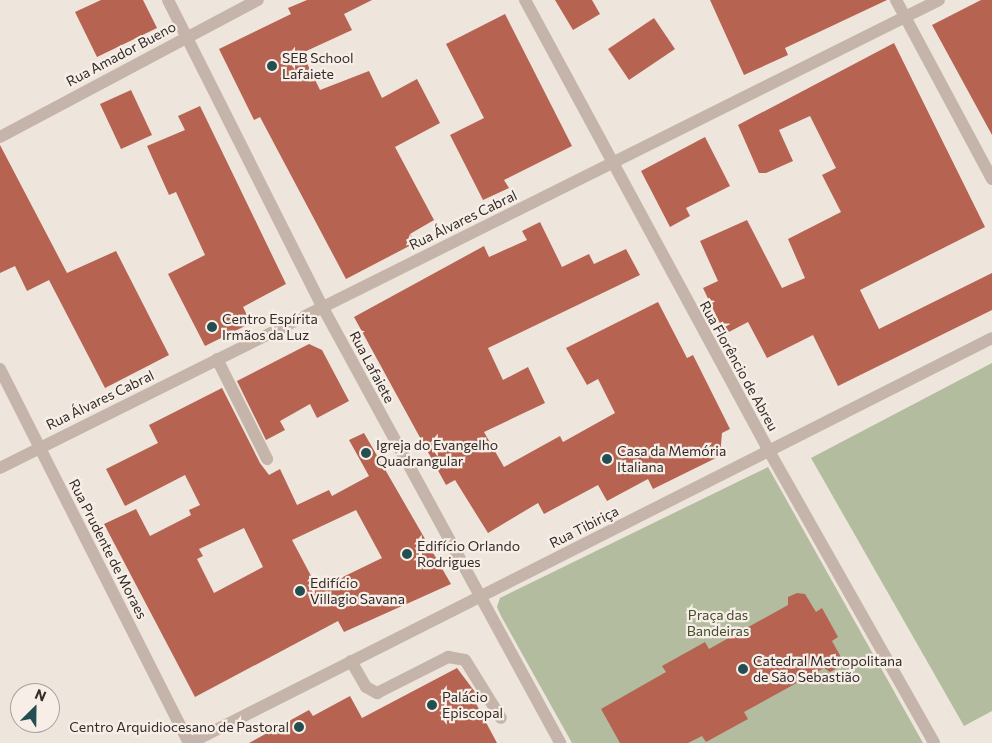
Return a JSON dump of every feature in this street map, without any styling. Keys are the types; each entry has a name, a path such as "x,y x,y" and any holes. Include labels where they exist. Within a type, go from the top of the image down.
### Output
{"street":[{"name":"Rua Lafaiete","path":"168,0 322,306 479,596 555,742"},
{"name":"Rua Amador Bueno","path":"0,137 185,36 258,0"},
{"name":"Rua Florêncio de Abreu","path":"525,0 611,164 769,451 934,743"},
{"path":"896,0 992,179"},
{"name":"Rua Álvares Cabral","path":"0,468 939,0"},
{"name":"Rua Tibiriça","path":"189,743 992,338"},
{"path":"217,359 267,459"},
{"name":"Rua Prudente de Moraes","path":"0,369 189,743"},
{"path":"351,661 366,687 377,692 448,657 466,660 501,718"}],"green space":[{"path":"992,363 992,711 964,726 811,458"},
{"name":"Praça das Bandeiras","path":"768,467 923,743 572,743 501,616 497,607 500,598"}],"building":[{"path":"101,0 143,0 157,28 97,57 75,12"},
{"path":"307,0 372,0 344,14 352,30 302,53 320,90 369,71 382,98 417,79 440,123 395,147 434,220 410,234 415,243 346,279 260,117 254,120 219,49 291,14 288,8"},
{"path":"555,0 592,0 600,14 573,30"},
{"path":"710,0 887,0 785,48 788,55 744,75"},
{"path":"981,0 992,0 992,135 932,25"},
{"path":"505,14 572,146 504,180 509,188 483,200 450,135 484,118 446,44"},
{"path":"654,18 675,49 629,80 608,49"},
{"path":"894,43 985,227 860,290 879,329 992,273 992,310 838,386 813,335 767,358 748,322 725,334 703,288 718,281 700,241 747,220 782,288 805,278 788,239 841,212 822,175 836,168 810,116 779,130 793,161 766,173 759,173 738,125"},
{"path":"131,90 152,135 121,149 100,104"},
{"path":"200,106 286,284 243,307 251,323 205,346 168,274 205,255 176,192 169,195 147,146 185,130 178,116"},
{"path":"705,137 730,186 686,208 690,216 670,227 641,171"},
{"path":"0,145 67,273 116,251 169,355 105,388 49,280 27,291 15,266 0,273"},
{"path":"540,222 562,267 589,254 594,264 626,249 640,275 488,348 503,380 528,367 545,403 484,432 504,467 560,436 563,442 615,413 598,379 587,385 566,348 658,302 687,358 693,355 730,429 722,433 720,456 653,489 648,479 607,501 598,485 544,514 538,503 488,533 455,480 446,485 354,317 484,246 489,257 527,240 522,231"},
{"path":"309,344 322,350 349,401 317,418 310,404 280,421 285,430 266,440 237,381"},
{"path":"222,388 260,463 269,475 280,469 297,505 329,490 332,496 369,476 349,440 364,433 451,584 344,632 338,621 195,697 104,524 136,509 150,536 191,515 189,510 200,505 185,475 125,506 106,469 158,443 149,425","holes":["356,510 382,558 318,589 292,540","244,528 263,567 214,593 197,559 203,556 199,549"]},
{"name":"Catedral Metropolitana de São Sebastião","path":"797,593 805,594 816,612 822,608 838,637 832,641 842,659 839,667 830,672 824,668 744,712 748,719 706,742 702,736 688,743 620,743 601,709 666,672 662,666 705,642 709,649 788,605 788,597"},
{"path":"457,668 478,696 473,698 497,743 249,743 309,710 313,716 350,696 362,718"}],"place":[{"name":"SEB School Lafaiete","path":"272,66"},
{"name":"Centro Espírita Irmãos da Luz","path":"212,327"},
{"name":"Igreja do Evangelho Quadrangular","path":"366,453"},
{"name":"Casa da Memória Italiana","path":"607,459"},
{"name":"Edifício Orlando Rodrigues","path":"407,554"},
{"name":"Edifício Villagio Savana","path":"300,591"},
{"name":"Catedral Metropolitana de São Sebastião","path":"743,669"},
{"name":"Palácio Episcopal","path":"432,705"},
{"name":"Centro Arquidiocesano de Pastoral","path":"299,727"}]}
